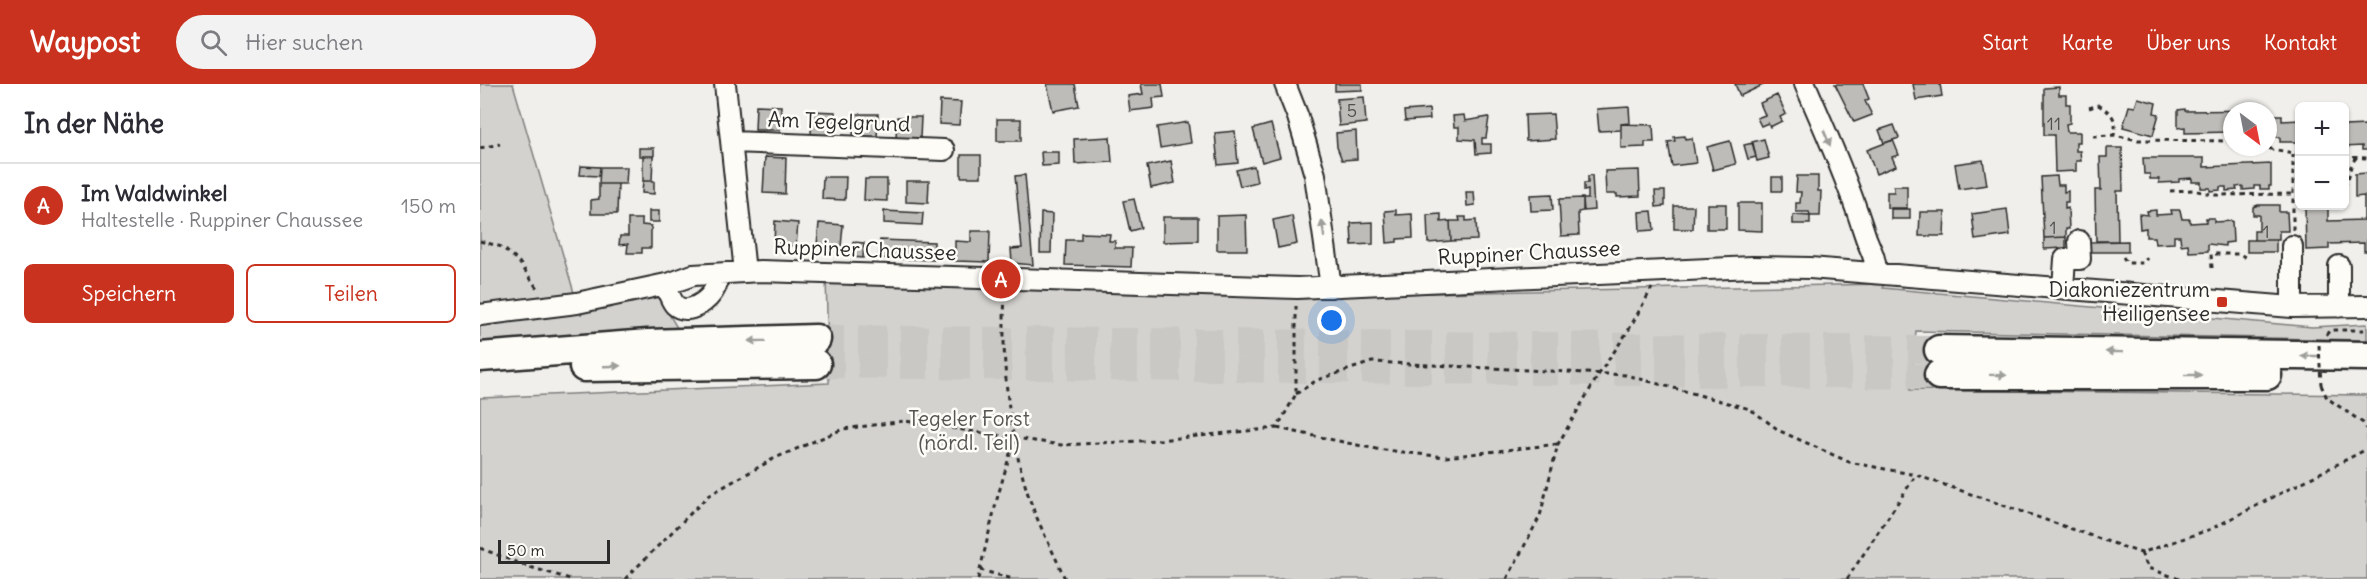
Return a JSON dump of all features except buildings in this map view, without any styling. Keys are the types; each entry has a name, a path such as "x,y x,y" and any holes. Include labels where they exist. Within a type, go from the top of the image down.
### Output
{"highway":[{"path":"480,357 648,344 816,351 480,375"},
{"path":"2367,356 1939,362 2367,375"}],"street":[{"path":"725,84 745,272"},
{"path":"1286,84 1315,175 1331,287"},
{"path":"1805,84 1844,176 1864,235 1876,258 1876,272"},
{"name":"Am Tegelgrund","path":"732,142 944,150"},
{"path":"2063,288 2065,259 2080,259 2079,241"},
{"path":"2292,246 2292,307"},
{"path":"2338,266 2339,307"},
{"name":"Ruppiner Chaussee","path":"480,315 549,307 671,283 693,275 789,271 1297,288 1781,267 1876,272 2292,307 2367,306"},
{"path":"671,283 668,292 676,305 692,309 715,290 720,274"}],"path":[{"path":"2089,108 2098,105 2110,112 2115,121 2114,135"},
{"path":"2093,136 2114,135 2138,140 2223,141"},
{"path":"480,148 500,144"},
{"path":"2277,151 2293,154 2292,246"},
{"path":"2349,158 2367,158"},
{"path":"2349,173 2350,163 2356,158"},
{"path":"2170,191 2193,190 2215,195 2293,194"},
{"path":"480,241 502,247 519,262 549,307"},
{"path":"2212,268 2211,254 2240,254 2249,260"},
{"path":"2123,257 2127,263 2143,263 2147,258"},
{"path":"1507,579 1540,516 1558,444 1599,374 1628,331 1661,271"},
{"path":"1007,279 1003,333 1014,439 1027,492 1065,579"},
{"path":"1296,394 1297,288"},
{"path":"2316,339 2319,345 2321,385 2327,398 2363,423 2367,429"},
{"path":"1277,428 1296,394 1317,380 1372,362 1626,375 1750,409 1780,431 1849,462 1916,475 2141,553 2211,529 2367,449"},
{"path":"625,579 709,495 775,458 843,429 905,421 1014,439 1072,444 1159,440 1277,428 1376,449 1445,458 1558,444"},
{"path":"978,579 1014,439"},
{"path":"1847,579 1916,475"},
{"path":"480,548 523,565 570,579"},
{"path":"2141,553 2148,568 2179,579"},
{"path":"980,570 1013,579"}],"green space":[{"path":"480,84 513,84 577,303 653,287 679,331 480,347"},
{"name":"Tegeler Forst (nördl. Teil)","path":"826,278 1280,296 1883,284 1883,288 2312,327 2367,324 2367,340 1916,331 1910,390 2367,395 2367,579 480,579 480,398 829,383"}],"tunnel":[{"path":"816,339 1939,350"},
{"path":"816,364 1939,375"}],"place":[{"name":"Im Waldwinkel","path":"1001,279"},
{"name":"Diakoniezentrum Heiligensee","path":"2222,302"}]}
